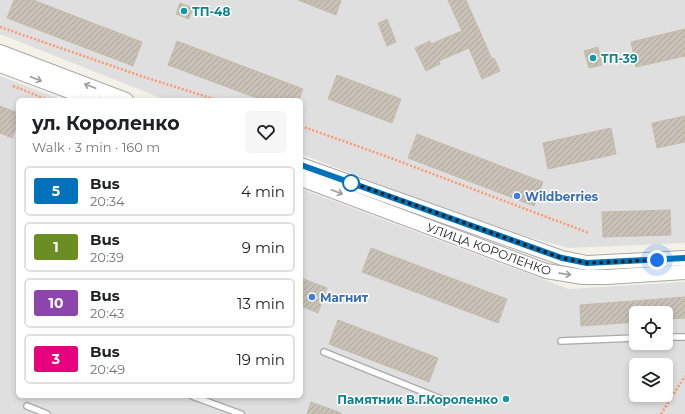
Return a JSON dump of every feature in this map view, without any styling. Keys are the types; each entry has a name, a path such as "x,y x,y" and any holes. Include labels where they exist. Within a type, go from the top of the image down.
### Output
{"street":[{"path":"0,52 121,98"},
{"path":"0,65 88,98"},
{"name":"УЛИЦА КОРОЛЕНКО","path":"304,175 562,258 587,263 685,258"},
{"name":"УЛИЦА КОРОЛЕНКО","path":"304,175 546,272 583,277 685,272"}],"lane":[{"path":"673,337 685,337"},
{"path":"560,341 629,338"},
{"path":"324,352 441,399"},
{"path":"197,398 241,414"},
{"path":"27,406 47,414"}],"path":[{"path":"0,27 144,77 211,98"},
{"path":"7,83 43,98"},
{"path":"303,127 388,157 589,233"},
{"path":"661,414 685,376"}],"shaded area":[{"path":"0,0 685,0 685,243 569,248 480,224 303,155 303,98 161,98 0,34"},
{"path":"0,76 58,98 16,98 16,398 303,398 303,190 569,289 685,282 685,414 0,414"}],"building":[{"path":"14,0 33,0 142,42 133,66 7,18"},
{"path":"298,0 341,0 336,15"},
{"path":"448,0 466,0 492,59 494,58 500,71 482,79 469,48 439,61 440,64 426,71 415,48 430,41 431,44 462,31"},
{"name":"ТП-48","path":"180,3 193,8 189,19 176,14"},
{"path":"387,19 396,42 387,46 378,23"},
{"path":"685,29 685,56 636,67 631,42"},
{"path":"177,41 303,89 300,98 257,98 168,65"},
{"name":"ТП-39","path":"598,47 602,65 589,68 584,51"},
{"path":"337,75 401,99 392,123 328,99"},
{"path":"0,106 16,112 16,128 12,138 0,133"},
{"path":"685,116 685,142 657,148 652,123"},
{"path":"611,128 616,154 548,169 543,143"},
{"path":"417,134 543,182 534,206 408,158"},
{"path":"670,210 671,235 603,237 602,212"},
{"path":"371,248 507,299 498,323 362,272"},
{"name":"Магнит","path":"303,279 327,288 318,313 303,307"},
{"path":"685,297 685,318 673,319 673,306 629,306 629,323 581,326 580,305"},
{"path":"338,320 438,358 429,382 329,344"},
{"path":"311,402 341,413 341,414 307,414"}],"bus line":[{"name":"5","path":"303,166 562,258 587,263 685,258"}],"place":[{"name":"ТП-48","path":"184,11"},
{"name":"ТП-39","path":"593,58"},
{"name":"Wildberries","path":"517,196"},
{"name":"Магнит","path":"312,297"},
{"name":"Памятник В.Г.Короленко","path":"506,399"}],"route":[{"path":"351,183 350,182 562,258 587,263 657,260"}]}
